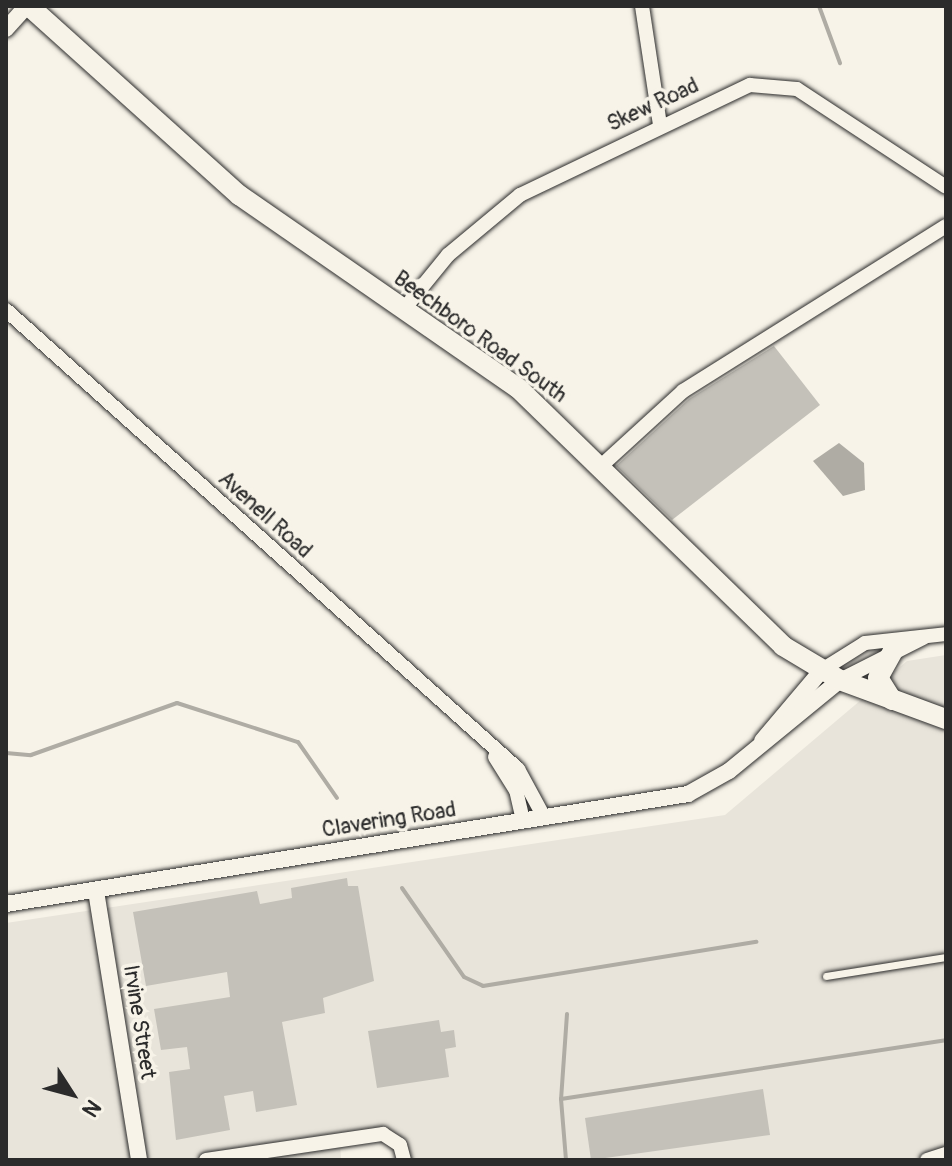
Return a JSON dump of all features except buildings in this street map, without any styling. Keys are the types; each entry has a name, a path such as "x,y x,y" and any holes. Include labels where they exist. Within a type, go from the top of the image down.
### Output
{"main road":[{"name":"Beechboro Road South","path":"28,6 239,195 518,388 601,466 708,580 831,675 946,719"},
{"path":"892,700 878,678 893,651"}],"street":[{"path":"6,29 28,6"},
{"path":"642,6 660,125"},
{"name":"Skew Road","path":"404,309 489,217 660,125 773,83 819,102 946,187"},
{"path":"601,466 683,391 946,226"},
{"name":"Avenell Road","path":"6,310 493,753 529,782 544,817"},
{"path":"831,675 865,643 946,634"},
{"path":"831,675 923,638"},
{"name":"Clavering Road","path":"6,904 699,790 762,741 831,675"},
{"name":"Avenell Road","path":"493,753 516,790 523,821"},
{"name":"Irvine Street","path":"96,891 139,1160"},
{"path":"206,1160 383,1134 402,1153"},
{"path":"927,1160 946,1154"}],"lane":[{"path":"826,976 946,957"}],"shaded area":[{"path":"839,443 864,463 865,490 843,496 813,461"},
{"path":"946,655 946,1160 404,1160 382,1134 340,1140 341,1160 6,1160 6,923 725,815 907,661"}],"waterway":[{"path":"819,6 840,63"},
{"path":"6,753 31,755 177,703 298,742 337,798"},
{"path":"402,888 464,977 483,986 756,942"},
{"path":"567,1014 561,1099 946,1040"},
{"path":"561,1099 566,1160"}]}
